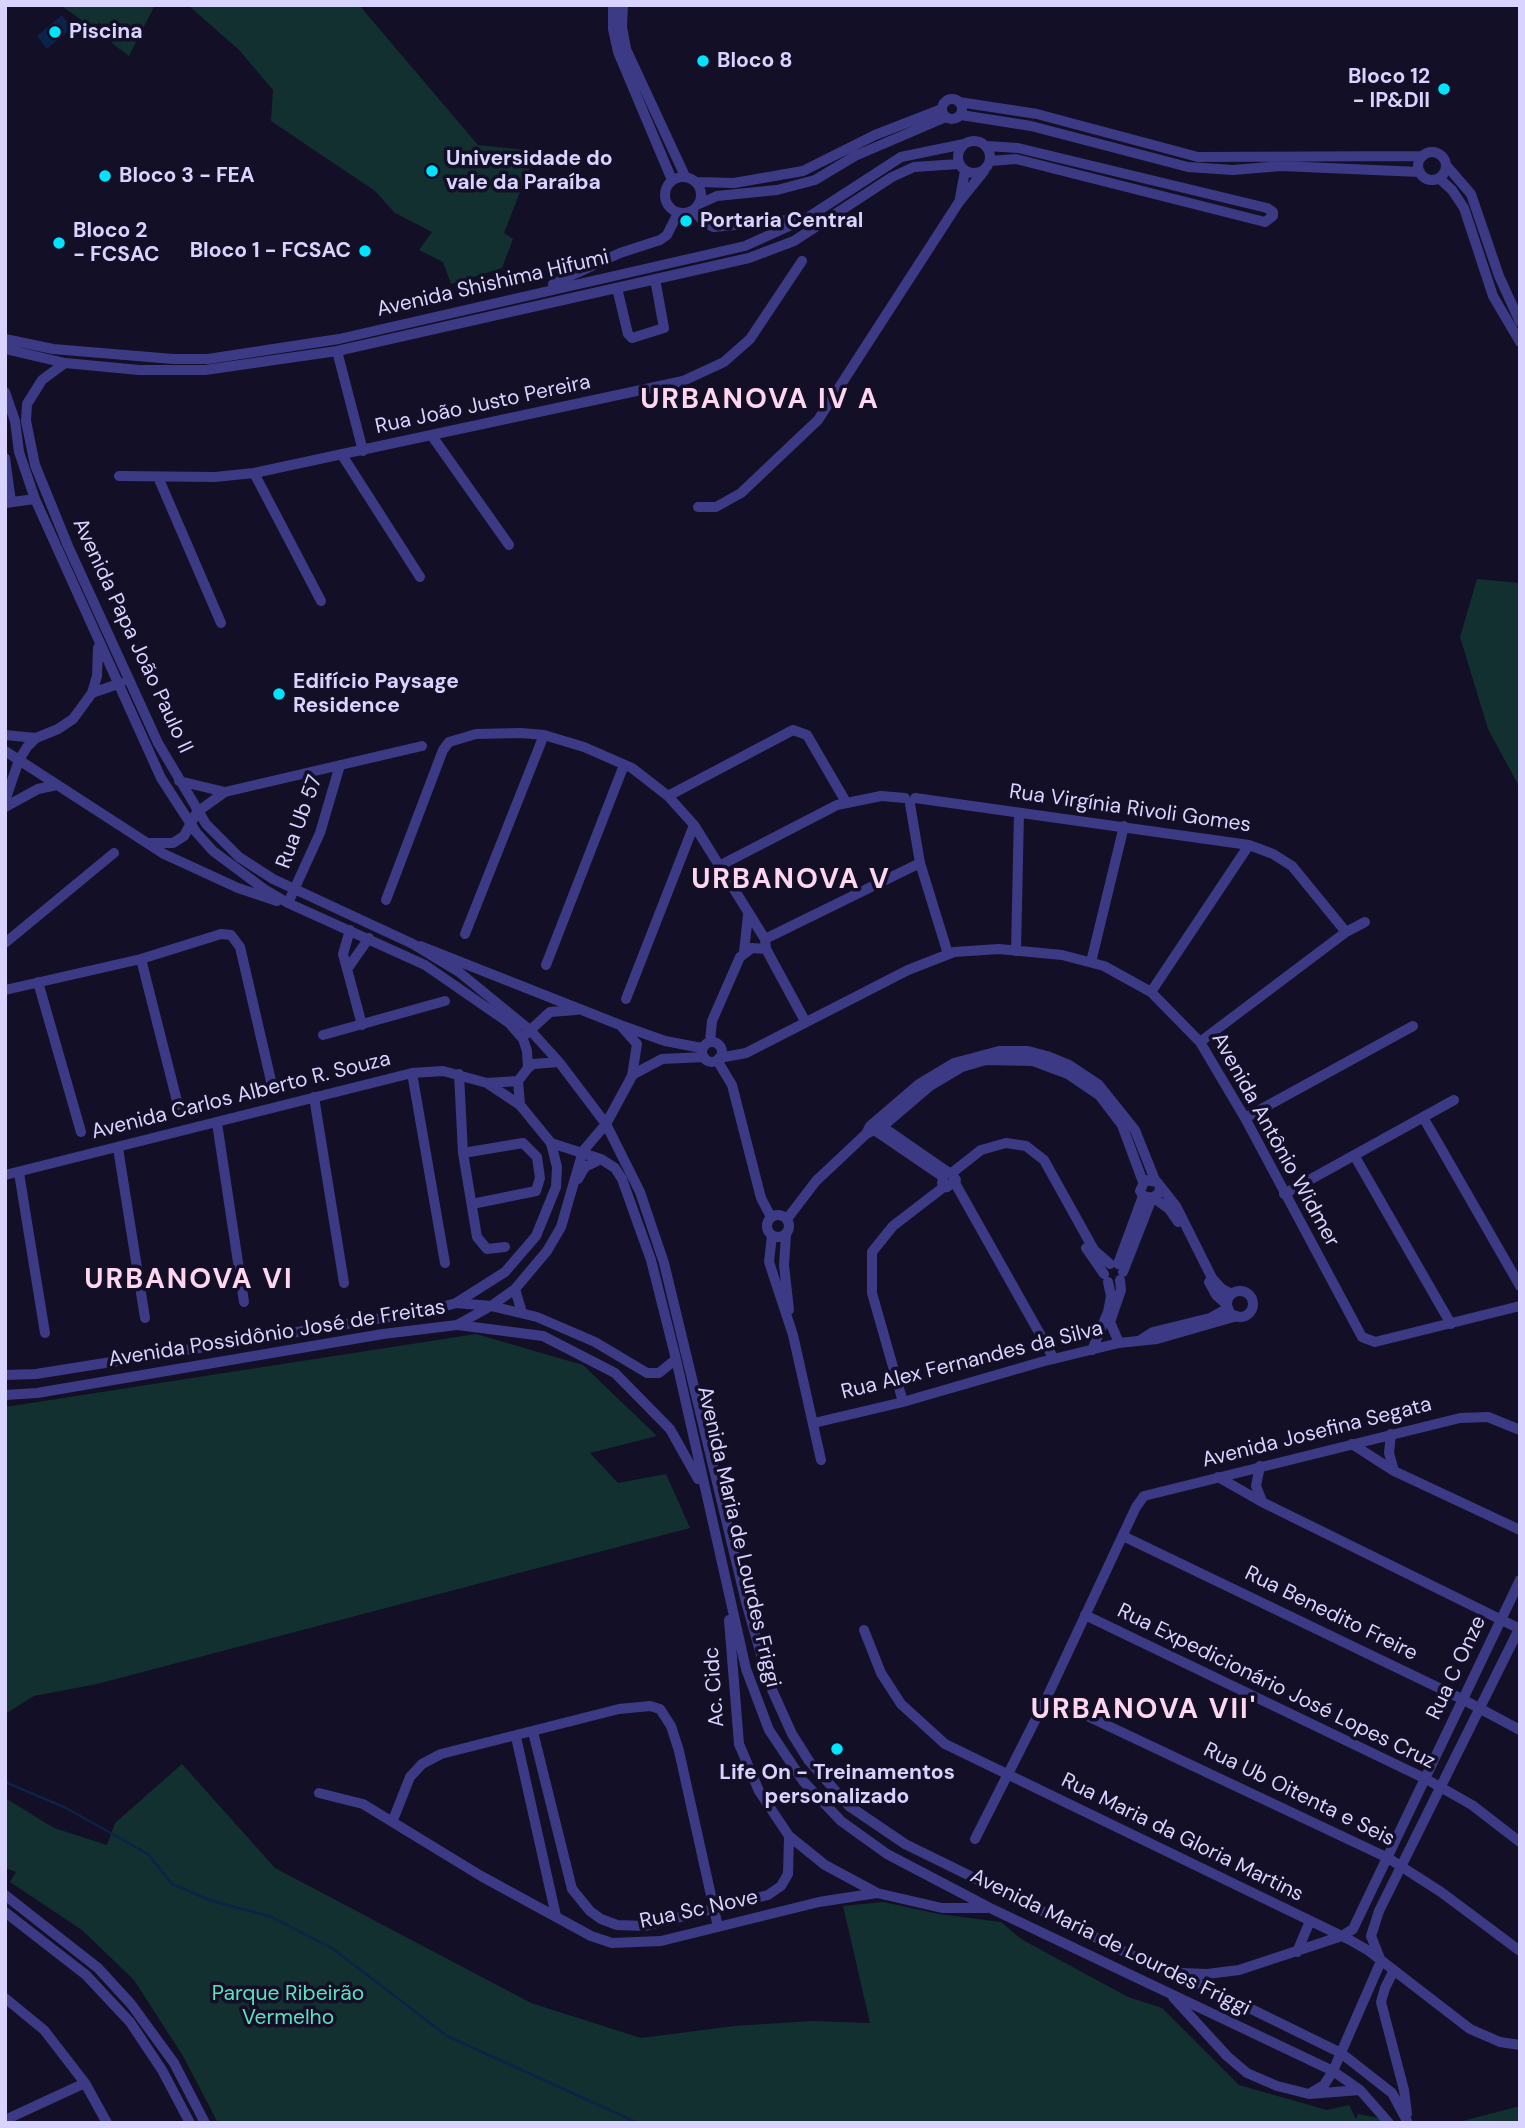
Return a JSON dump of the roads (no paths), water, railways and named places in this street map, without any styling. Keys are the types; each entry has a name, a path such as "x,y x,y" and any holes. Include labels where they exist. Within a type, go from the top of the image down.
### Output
{"street":[{"path":"613,5 613,29 618,52 672,180"},
{"path":"623,5 622,27 626,49 685,176 697,182 734,183 803,171 875,135 944,113 955,119 961,115 1031,126 1188,167 1233,170 1281,166 1420,172 1428,179 1439,178 1452,190 1464,208 1493,296 1520,342"},
{"path":"528,295 612,257 660,240 667,235 678,212 696,207 716,196 777,190 815,180 855,156 944,113 949,99 1037,114 1198,157 1423,156 1435,153 1442,157 1471,194 1499,276 1520,322"},
{"path":"959,102 961,115"},
{"path":"959,202 962,167 958,153 964,144 978,141 987,146 1018,148 1267,208 1273,212 1273,216 1265,222 1016,159 990,161"},
{"name":"Avenida Shishima Hifumi","path":"5,339 53,349 138,359 208,359 339,339 745,246 807,218 901,157 964,144"},
{"path":"698,507 716,507 741,493 818,420 959,202 984,171 990,161 987,146"},
{"path":"1420,172 1419,163 1423,156"},
{"path":"1439,178 1446,165"},
{"name":"Avenida Shishima Hifumi","path":"5,349 65,363 139,370 205,370 337,351 749,258 794,241 892,177 915,167 962,167"},
{"path":"962,167 975,173 984,171"},
{"path":"678,212 665,200 665,188 672,180 685,176"},
{"path":"697,182 701,193 696,207 704,222 713,226 807,218"},
{"path":"745,246 749,258"},
{"name":"Rua João Justo Pereira","path":"119,476 215,477 254,473 664,386 713,369 750,339 802,261"},
{"path":"617,288 628,334 632,338 642,336 664,328 655,279"},
{"path":"337,351 363,451"},
{"name":"Avenida Papa João Paulo II","path":"65,363 42,380 27,404 29,443 42,486 130,681 197,812 239,857 295,891"},
{"name":"Avenida Papa João Paulo II","path":"5,393 15,421 19,452 35,499 161,778 191,825 224,860 288,904"},
{"path":"432,436 509,545"},
{"path":"342,455 420,577"},
{"path":"5,458 8,503 35,499"},
{"path":"254,473 321,601"},
{"path":"158,477 221,623"},
{"path":"5,802 19,760 37,738 73,719 92,693 97,676 97,640"},
{"path":"92,693 130,681"},
{"path":"668,796 793,730 807,735 846,802"},
{"path":"386,900 446,746 453,740 476,734 544,735 584,747 624,765 668,796 694,825 720,864 805,1021"},
{"path":"5,735 37,738"},
{"path":"465,934 544,735"},
{"path":"148,843 173,843 184,836 197,812 225,792 422,746"},
{"path":"5,751 148,843 191,867 270,900 288,904"},
{"name":"Rua Ub 57","path":"288,904 320,833 340,765"},
{"path":"546,965 624,765"},
{"path":"179,781 225,792"},
{"path":"5,807 38,789 57,785"},
{"name":"Rua Virgínia Rivoli Gomes","path":"720,864 846,802 881,796 1249,845 1273,854 1292,866 1346,932"},
{"path":"910,800 920,863 948,954"},
{"path":"1016,951 1019,813"},
{"path":"626,999 694,825"},
{"path":"1091,962 1124,827"},
{"path":"1151,992 1249,845"},
{"path":"5,943 114,853"},
{"path":"744,952 764,945 920,863"},
{"name":"Avenida Maria de Lourdes Friggi","path":"295,891 413,944 459,972 559,1062 606,1124 640,1192 664,1263 769,1683 792,1734 809,1761 849,1806 888,1834 1172,1975 1192,1980 1341,2053 1384,2085 1408,2120"},
{"name":"Avenida Maria de Lourdes Friggi","path":"288,904 369,938 454,983 526,1034"},
{"path":"719,1055 711,1062 705,1049 712,1021 744,952 749,927 747,911"},
{"path":"1200,1042 1346,932 1365,922"},
{"path":"351,930 343,954 362,1025"},
{"path":"5,990 141,959 221,934 231,935 240,947 271,1081"},
{"path":"348,968 369,938"},
{"path":"413,944 441,951 580,1010 664,1041 705,1049 719,1055 732,1085 761,1198 771,1217"},
{"name":"Avenida Antônio Widmer","path":"719,1055 746,1053 908,970 948,954 1016,951 1062,955 1104,966 1151,992 1200,1042 1245,1118 1362,1337 1376,1342 1520,1307"},
{"path":"141,959 178,1105"},
{"path":"38,982 81,1132"},
{"path":"323,1035 445,1002"},
{"path":"528,1068 526,1034 550,1012 580,1010"},
{"path":"583,1151 606,1124 632,1076 637,1044 620,1025"},
{"path":"1245,1118 1413,1026"},
{"path":"632,1076 662,1059 705,1049"},
{"path":"787,1219 807,1191 919,1084 954,1063 999,1051 1028,1051 1069,1065 1107,1093 1135,1130 1157,1183 1176,1206 1212,1278 1222,1289 1232,1294 1244,1291 1253,1300 1250,1313 1237,1316 1216,1295 1174,1215 1140,1187 1143,1181 1122,1125 1099,1095 1078,1079 1042,1062 1003,1059 962,1067 930,1086 874,1128"},
{"path":"520,1105 518,1081 528,1068 546,1062 559,1062"},
{"name":"Avenida Carlos Alberto R. Souza","path":"5,1175 412,1073 429,1070 459,1074 487,1083"},
{"path":"412,1073 445,1263"},
{"path":"459,1074 463,1153 481,1246 492,1251 505,1248"},
{"path":"487,1083 518,1081"},
{"path":"487,1083 520,1105 551,1143"},
{"path":"314,1097 344,1283"},
{"path":"1284,1194 1454,1100"},
{"path":"1423,1118 1520,1286"},
{"path":"217,1123 244,1302"},
{"path":"874,1128 950,1178 1054,1359"},
{"path":"463,1153 523,1143 537,1157 540,1178 536,1191 472,1204"},
{"name":"Avenida Maria de Lourdes Friggi","path":"551,1143 583,1151 615,1168 631,1202 651,1260 676,1359 746,1669 763,1717 779,1747 814,1794 841,1821 887,1854 990,1908 1333,2071 1360,2090 1387,2120"},
{"name":"Avenida Possidônio José de Freitas","path":"5,1375 36,1374 432,1310 456,1303 505,1272 536,1236 556,1187 557,1167 551,1143"},
{"path":"903,1402 872,1293 872,1252 893,1226 992,1144 1026,1146 1044,1160 1094,1250 1118,1270"},
{"path":"118,1148 145,1318"},
{"path":"950,1178 990,1151 1016,1150 1026,1153 1042,1169 1095,1265 1106,1278 1111,1296 1108,1312 1092,1350"},
{"name":"Avenida Possidônio José de Freitas","path":"5,1395 37,1393 370,1336 457,1325 515,1289 554,1239 571,1196 583,1151"},
{"path":"1354,1155 1451,1324"},
{"path":"571,1196 582,1171 601,1159"},
{"path":"19,1173 45,1333"},
{"path":"1143,1181 1157,1183"},
{"path":"1119,1343 1110,1322 1121,1290 1118,1270 1157,1183"},
{"path":"793,1335 785,1280 786,1235 790,1228 787,1219 779,1214 771,1217 767,1225 772,1235 769,1262 793,1335 821,1460"},
{"path":"772,1235 786,1235"},
{"path":"1106,1278 1118,1270"},
{"path":"1106,1278 1118,1270"},
{"path":"515,1289 522,1313"},
{"path":"1228,1306 1232,1294"},
{"path":"456,1303 491,1306 522,1313 584,1337 646,1373 659,1373 676,1359"},
{"name":"Rua Alex Fernandes da Silva","path":"1141,1339 1153,1332 1210,1318 1228,1306"},
{"name":"Rua Alex Fernandes da Silva","path":"814,1423 903,1402 1054,1359 1119,1343 1157,1339 1237,1316"},
{"path":"457,1325 543,1336 615,1373 670,1429 703,1487"},
{"name":"Avenida Josefina Segata","path":"1123,1536 1138,1502 1148,1495 1218,1476 1477,1416 1493,1419 1520,1430"},
{"path":"1391,1434 1389,1453 1394,1471"},
{"path":"1352,1444 1394,1471 1520,1530"},
{"path":"1261,1466 1256,1486 1262,1502"},
{"path":"1218,1476 1262,1502 1520,1628"},
{"path":"975,1839 1047,1697 1123,1536"},
{"name":"Rua Benedito Freire","path":"1123,1536 1481,1707 1520,1730"},
{"name":"Rua C Onze","path":"1342,1936 1356,1923 1520,1580"},
{"name":"Ac. Cidc","path":"728,1595 739,1744 759,1791 789,1836 825,1865 877,1893 942,1908 990,1908"},
{"name":"Rua Expedicionário José Lopes Cruz","path":"1085,1615 1442,1787 1472,1805 1520,1842"},
{"name":"Rua C Onze","path":"1381,1961 1371,1932 1520,1628"},
{"name":"Rua Maria da Gloria Martins","path":"864,1630 881,1673 908,1713 945,1744 1342,1936 1394,1970 1470,2029 1500,2042 1520,2045"},
{"name":"Rua Ub Oitenta e Seis","path":"1047,1697 1403,1866 1520,1951"},
{"path":"393,1820 401,1792 422,1764 441,1754 619,1709 650,1706 660,1709 671,1726 679,1751 718,1927"},
{"path":"533,1732 572,1889 590,1912 610,1922 645,1926 763,1897 781,1886 791,1864 789,1836"},
{"path":"516,1737 556,1916"},
{"name":"Rua Sc Nove","path":"319,1793 363,1804 481,1876 600,1940 649,1943 819,1902 877,1893"},
{"path":"5,1895 98,1968 131,2004 174,2063 205,2123"},
{"path":"5,1912 86,1975 130,2022 162,2070 190,2123"},
{"path":"1297,1953 1310,1921"},
{"path":"600,1940 610,1922"},
{"path":"1172,1975 1239,1970 1342,1936"},
{"path":"1309,2094 1324,2085 1333,2071 1381,1961"},
{"path":"1394,1970 1381,2003 1404,2090 1408,2120"},
{"path":"1193,2004 1196,1994 1192,1980 1201,1982 1207,1974"},
{"path":"1169,1993 1227,2056 1247,2073 1277,2086 1309,2094 1360,2090"},
{"path":"5,1998 44,2030 85,2083 107,2123"},
{"path":"5,2120 85,2083"}],"water":[{"name":"Piscina","path":"62,15 72,28 47,49 37,36"}],"waterway":[{"path":"5,1782 66,1808 148,1854 172,1884 212,1901 269,1916 332,1948 447,2036 638,2123"},
{"path":"744,2123 766,2123"}],"place":[{"name":"Piscina","path":"55,32"},
{"name":"Bloco 8","path":"703,61"},
{"name":"Bloco 12 - IP&DII","path":"1444,89"},
{"name":"Universidade do vale da Paraíba","path":"432,171"},
{"name":"Bloco 3 - FEA","path":"105,176"},
{"name":"Portaria Central","path":"686,221"},
{"name":"Bloco 2 - FCSAC","path":"59,243"},
{"name":"Bloco 1 - FCSAC","path":"365,251"},
{"name":"Edifício Paysage Residence","path":"279,694"},
{"name":"Life On - Treinamentos personalizado","path":"837,1749"}],"district":[{"name":"URBANOVA IV A","path":"760,401"},
{"name":"URBANOVA V","path":"791,881"},
{"name":"URBANOVA VI","path":"189,1281"},
{"name":"URBANOVA VII'","path":"1144,1711"}],"park label":[{"name":"Parque Ribeirão Vermelho","path":"288,2006"}]}
